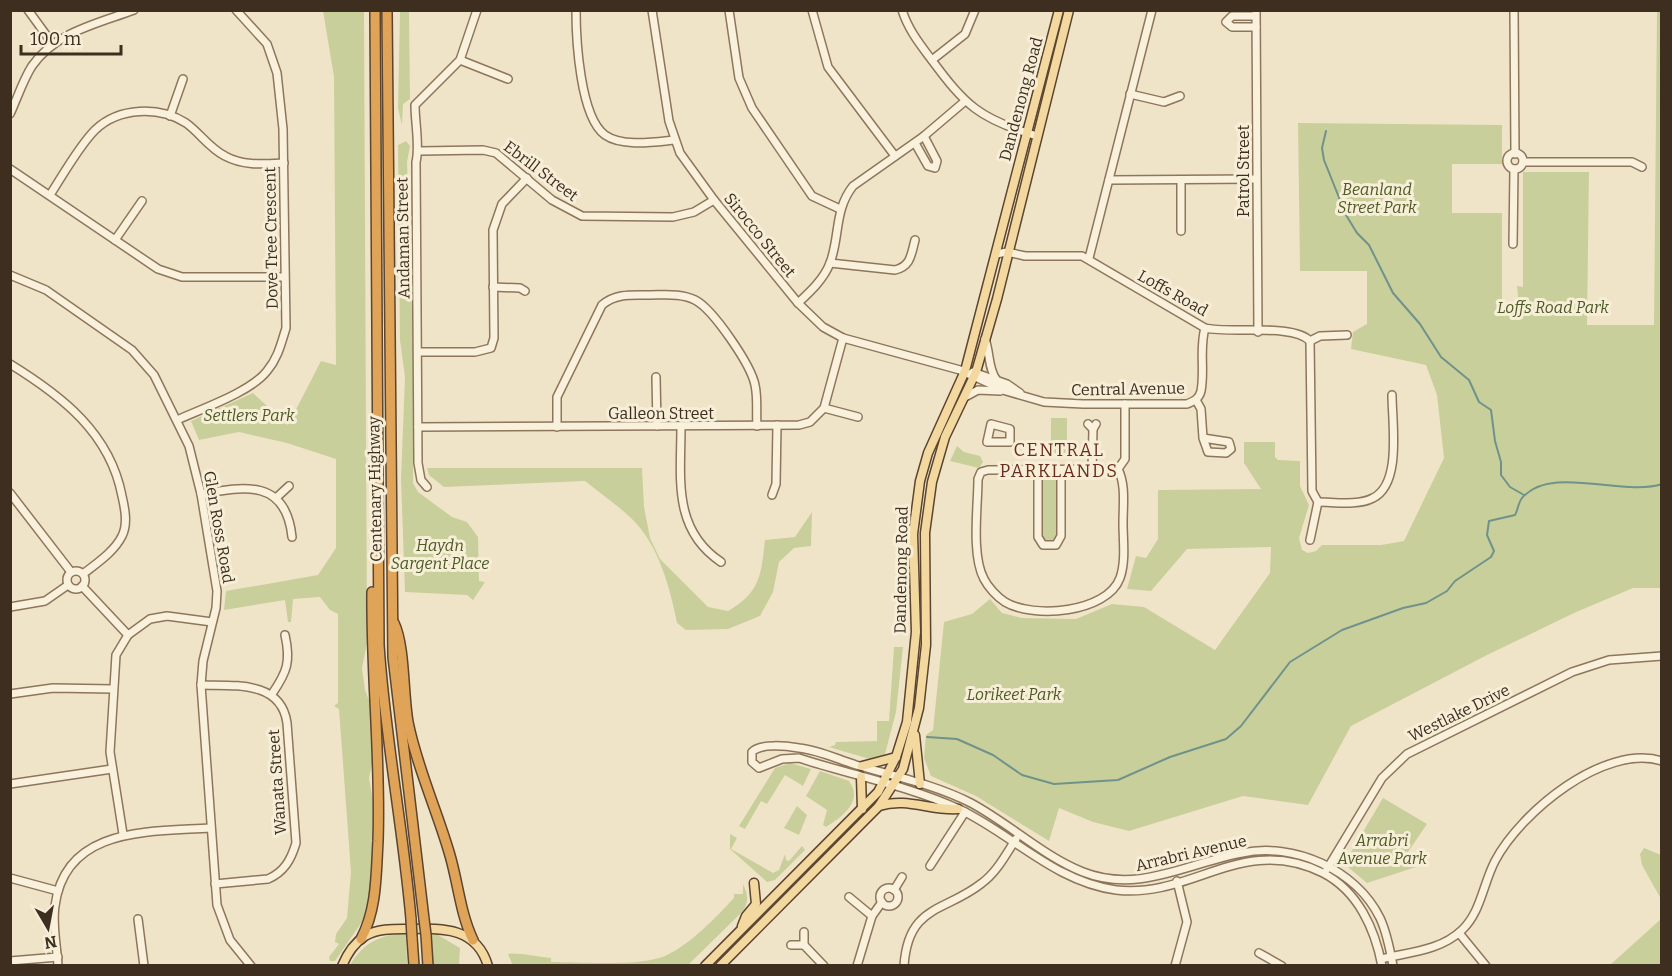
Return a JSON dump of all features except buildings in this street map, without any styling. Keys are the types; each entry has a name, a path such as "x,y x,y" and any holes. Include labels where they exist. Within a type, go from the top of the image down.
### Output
{"highway":[{"path":"369,10 375,21"},
{"name":"Centenary Highway","path":"375,10 378,577 382,687 404,845 414,966"},
{"name":"Centenary Highway","path":"387,10 391,618 398,712 428,966"},
{"path":"361,939 372,912 377,863 379,769 372,624 373,584 378,577"},
{"path":"391,618 398,632 408,719 417,759 447,847 465,922 473,940"}],"main road":[{"name":"Dandenong Road","path":"705,966 862,809 878,783 888,774 896,757 907,722 916,632 913,534 920,481 928,453 965,371 1059,10"},
{"name":"Dandenong Road","path":"720,966 879,806 899,778 914,729 928,627 925,533 929,495 945,437 975,374 997,299 1069,10"},
{"path":"914,729 920,784"},
{"path":"862,766 896,757"},
{"path":"861,777 862,809"},
{"path":"879,806 894,801 961,811"},
{"path":"741,929 746,916 756,904 754,883"},
{"path":"342,966 349,952 361,939 381,930 438,928 461,933 473,940 495,966"},
{"path":"484,953 488,966"}],"street":[{"path":"28,10 52,43"},
{"path":"10,114 31,68 52,43 76,31 134,10"},
{"name":"Dove Tree Crescent","path":"177,420 250,385 266,373 279,352 286,328 284,163 277,73 267,44 236,10"},
{"name":"Andaman Street","path":"427,487 419,471 416,162 420,151 415,137 416,105 460,60 477,10"},
{"path":"576,10 582,79 597,126 605,135 620,141 674,140"},
{"name":"Sirocco Street","path":"652,10 674,140 692,172 798,303 823,327 843,338 965,371"},
{"path":"729,10 740,78 752,108 813,196 840,209"},
{"path":"812,10 828,68 895,156"},
{"path":"902,10 918,42 964,102 990,119 1037,136"},
{"path":"932,60 965,34 975,10"},
{"path":"996,254 1007,252 1025,256 1089,258 1152,10"},
{"path":"1513,244 1514,169 1508,160 1515,154 1514,10"},
{"path":"1256,13 1232,16 1226,22 1232,27 1256,27"},
{"name":"Patrol Street","path":"1256,13 1258,332"},
{"path":"460,60 508,79"},
{"path":"170,116 183,79"},
{"path":"1130,94 1164,102 1180,96"},
{"path":"798,303 811,292 830,263 843,198 852,186 915,143 964,102"},
{"path":"50,195 95,130 114,118 134,112 154,111 185,123 225,157 256,165 284,163"},
{"path":"915,143 928,166 935,168 937,161 924,136"},
{"name":"Ebrill Street","path":"420,151 490,151 504,157 552,200 582,216 673,217 694,212 714,200"},
{"path":"1515,154 1522,157 1523,162"},
{"path":"1523,162 1632,162 1641,167"},
{"path":"1514,169 1520,167 1523,162"},
{"path":"10,170 158,269 182,277 284,277"},
{"path":"418,352 475,352 491,348 494,338 493,230 496,214 502,204 527,178"},
{"path":"1110,180 1256,179"},
{"path":"1181,180 1181,231"},
{"path":"115,240 142,201"},
{"path":"830,263 895,270 909,263 915,240"},
{"path":"1004,265 1025,256"},
{"name":"Loffs Road","path":"1089,258 1094,265 1205,328 1221,331 1296,332 1310,341 1320,336 1347,335"},
{"name":"Glen Ross Road","path":"10,275 46,290 132,350 154,375 195,462 217,591 203,662 201,685 215,884 219,917 235,949 250,966"},
{"path":"494,287 520,288 525,291"},
{"path":"557,427 556,397 597,311 608,299 617,296 645,295 685,297 703,305 715,315 751,373 755,385 757,426"},
{"name":"Central Avenue","path":"965,397 978,390 1006,391 1058,404 1188,404 1196,400 1201,393 1200,351 1205,328"},
{"path":"843,338 824,408 858,417"},
{"path":"985,339 989,349 992,374 996,379"},
{"path":"1310,341 1312,491 1318,502 1310,540"},
{"path":"10,364 67,403 94,431 120,485 126,521 123,535 115,548 83,574"},
{"name":"Central Avenue","path":"965,371 996,379 1022,395"},
{"name":"Central Avenue","path":"975,374 1006,391"},
{"path":"656,377 657,426"},
{"path":"1318,502 1362,502 1385,490 1392,472 1392,395"},
{"path":"1196,400 1201,409 1203,438"},
{"path":"1118,469 1125,459 1125,404"},
{"name":"Galleon Street","path":"418,427 757,426 810,422 824,408"},
{"path":"772,495 776,484 777,425"},
{"path":"681,426 683,511 693,535 711,556 721,562"},
{"path":"1092,426 1092,470"},
{"path":"1118,469 1123,481 1123,550 1120,578 1108,595 1091,606 1074,610 1022,608 1006,603 984,579 979,564 978,478 981,472 988,470 1118,469"},
{"path":"1038,470 1038,537 1043,544 1050,546 1056,545 1061,536 1061,470"},
{"path":"276,498 289,486"},
{"path":"201,494 253,487 276,498 285,510 292,537"},
{"path":"10,493 71,572"},
{"path":"79,571 83,574 85,582 82,586 76,589 68,585 67,577 71,572 79,571"},
{"path":"10,607 45,601 68,585"},
{"path":"82,586 128,635"},
{"path":"123,834 112,769 113,689 116,655 128,635 150,619 167,616 212,622"},
{"path":"201,685 250,686 272,694 286,674 288,658 285,635"},
{"name":"Westlake Drive","path":"1324,873 1382,778 1407,754 1572,672 1609,660 1662,656"},
{"path":"10,694 53,688 113,689"},
{"name":"Wanata Street","path":"215,884 267,879 282,870 292,857 296,843 285,713 272,694"},
{"path":"767,748 771,753 771,763 759,768 751,759 754,750 767,748"},
{"name":"Arrabri Avenue","path":"767,748 801,748 920,784 973,804 1064,862 1098,877 1141,880 1174,873 1241,853 1265,850 1295,854 1329,867 1347,878 1374,907 1384,929 1393,966"},
{"name":"Arrabri Avenue","path":"771,763 782,759 799,758 894,787 961,811 1076,879 1107,888 1150,890 1248,860 1294,862 1324,873 1357,902 1369,921 1382,962"},
{"path":"1382,962 1391,957 1435,947 1459,933 1474,914 1500,852 1515,830 1542,803 1572,783 1621,761 1639,758 1662,761"},
{"path":"10,784 112,769"},
{"path":"930,866 961,811"},
{"path":"58,966 55,907 58,891 84,852 98,843 123,834 210,828"},
{"path":"904,966 908,944 920,922 936,907 982,884 1001,863 1019,833"},
{"path":"1174,873 1187,922 1175,966"},
{"path":"894,890 902,877"},
{"path":"10,878 58,891"},
{"path":"894,890 897,897 896,903 888,906 882,902 880,896 883,891 894,890"},
{"path":"849,897 872,916"},
{"path":"857,966 872,916 882,902"},
{"path":"138,919 144,966"},
{"path":"804,932 804,945 824,966"},
{"path":"1459,933 1486,966"},
{"path":"790,945 804,945"},
{"path":"1259,953 1282,966"},
{"path":"10,961 57,957"}],"green space":[{"name":"Settlers Park","path":"323,11 364,11 367,643 362,668 365,690 370,703 373,760 369,778 374,806 372,891 368,913 335,961 330,961 329,957 339,944 335,942 336,934 347,918 351,872 339,709 334,706 338,703 338,614 330,610 320,597 293,599 291,622 288,622 285,600 224,610 226,591 318,575 336,548 336,459 287,443 239,432 199,440 191,421 253,393 288,425 321,361 336,365 334,77"},
{"path":"400,11 409,11 410,99 403,104 402,125 398,108"},
{"path":"1657,11 1662,11 1661,588 1633,588 1574,613 1487,655 1351,726 1308,805 1243,796 1129,831 1093,822 1059,808 1049,841 976,796 931,776 924,758 926,735 933,730 944,622 972,614 990,599 1002,613 1022,618 1076,619 1112,604 1144,607 1215,650 1270,573 1271,547 1187,549 1151,591 1127,589 1136,556 1146,558 1158,539 1158,490 1261,489 1244,463 1244,442 1275,442 1275,457 1278,460 1300,461 1300,486 1309,505 1299,538 1302,550 1308,553 1316,551 1322,545 1381,545 1404,541 1444,458 1437,395 1426,365 1351,349 1353,332 1367,324 1367,271 1300,271 1298,123 1502,125 1502,164 1452,164 1452,213 1502,213 1502,302 1515,302 1518,296 1517,286 1523,287 1523,172 1589,172 1587,325 1654,325"},
{"name":"Haydn Sargent Place","path":"406,141 410,146 407,162 413,342 413,483 418,492 452,517 467,522 478,537 479,581 485,582 473,600 467,595 405,592 401,479 405,377 400,340 398,145"},
{"path":"1051,418 1067,418 1067,453 1051,453"},
{"path":"957,446 964,452 980,456 983,462 979,468 950,461"},
{"path":"427,468 642,468 644,507 650,538 660,559 708,607 728,611 747,597 760,572 765,540 795,537 812,512 811,546 794,548 779,562 773,592 760,616 728,629 686,630 677,623 662,568 642,530 622,510 585,481 444,487 429,475"},
{"path":"1051,472 1058,478 1058,536 1054,542 1047,542 1042,536 1041,478"},
{"path":"894,647 903,647 896,712 885,754 873,760 829,747 835,745 836,742 877,741 877,721 889,721"},
{"path":"790,763 811,769 803,786 785,775 767,804 761,801 745,829 739,826 775,768"},
{"path":"820,771 849,781 854,795 849,808 826,827 823,825 827,810 806,796"},
{"name":"Arrabri Avenue Park","path":"1383,798 1427,824 1408,852 1416,867 1367,883 1348,867 1347,859"},
{"path":"797,806 807,815 799,835 784,828"},
{"path":"730,834 737,838 731,849 773,873 779,870 785,854 786,860 789,861 802,846 805,850 775,880 767,882 730,849"},
{"path":"1644,848 1661,855 1661,899 1642,865 1640,854"},
{"path":"743,884 747,898 743,911 688,965 513,966 508,954 551,958 551,962 611,963 656,959 676,950 694,937 734,898 734,894 743,894"},
{"path":"1661,919 1661,965 1610,965"},
{"path":"406,933 407,965 350,965 367,945 374,941"},
{"path":"429,933 438,935 460,948 459,965 431,965"}],"waterway":[{"path":"1326,131 1322,148 1324,160 1346,215 1357,233 1369,245 1393,293 1420,324 1441,357 1469,380 1479,402 1491,410 1495,441 1501,462 1501,475 1510,487 1524,495"},
{"path":"927,737 957,739 993,755 1022,775 1054,784 1118,780 1170,757 1226,739 1241,726 1290,662 1342,630 1403,608 1426,603 1447,591 1455,581 1491,557 1494,551 1487,535 1489,521 1515,515 1522,498 1535,488 1551,483 1569,482 1628,487 1662,484"}],"district":[{"name":"CENTRAL PARKLANDS","path":"1059,460"}],"park label":[{"name":"Beanland Street Park","path":"1377,198"},
{"name":"Loffs Road Park","path":"1553,307"},
{"name":"Lorikeet Park","path":"1014,694"}]}
